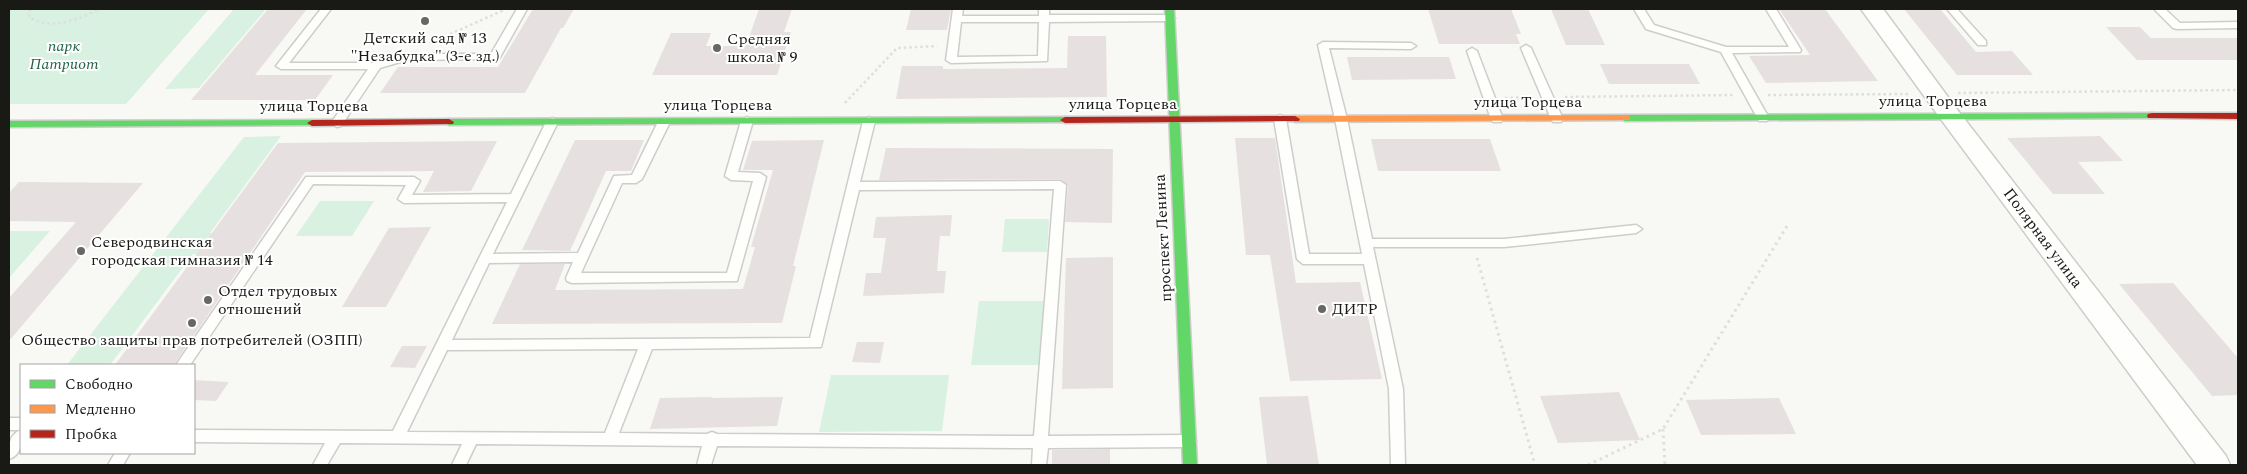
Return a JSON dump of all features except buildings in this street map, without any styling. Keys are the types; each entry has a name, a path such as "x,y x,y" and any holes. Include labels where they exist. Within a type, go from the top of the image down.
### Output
{"street":[{"name":"Полярная улица","path":"1872,9 1951,117 2215,465"},
{"name":"проспект Ленина","path":"1169,13 1190,465"},
{"name":"улица Торцева","path":"9,124 2238,116"}],"lane":[{"path":"326,9 281,66 376,66 406,57 495,57 522,9"},
{"path":"1639,9 1650,27 1725,50 1796,50 1771,9"},
{"path":"1952,9 1982,44"},
{"path":"2159,9 2177,26 2238,25"},
{"path":"1044,13 1043,59 951,60 957,14 1044,13 1169,13"},
{"path":"1398,465 1396,389 1341,119 1323,46 1411,46"},
{"path":"1526,48 1557,119"},
{"path":"1725,50 1763,118"},
{"path":"1472,51 1497,119"},
{"path":"337,123 376,66"},
{"path":"1280,120 1303,259 1370,259"},
{"path":"664,122 636,179 618,179 572,278 732,278 760,177 731,176 747,121"},
{"path":"443,345 816,342 869,121"},
{"path":"398,436 552,122"},
{"path":"184,364 310,180 414,181 404,199 515,198"},
{"path":"853,186 1060,185 1039,465"},
{"path":"1366,243 1504,243 1636,229"},
{"path":"485,259 582,257"},
{"path":"610,438 647,344"},
{"path":"195,436 712,438 1040,442 1189,441"},
{"path":"320,465 336,436"},
{"path":"9,452 20,437"},
{"path":"459,465 472,437"},
{"path":"704,465 712,438"},
{"path":"115,465 122,454"}],"path":[{"path":"30,9 29,17 32,20 45,23 78,18 99,9"},
{"path":"428,43 507,9"},
{"path":"845,103 897,48 953,46"},
{"path":"1489,98 2238,90"},
{"path":"1588,465 1663,429 1788,226"},
{"path":"1472,243 1535,465"},
{"path":"1663,429 1665,465"}],"green space":[{"name":"парк Патриот","path":"9,9 209,9 126,104 9,104"},
{"path":"234,9 266,9 199,88 165,89"},
{"path":"281,136 210,233 262,233 247,254 193,254 111,364 68,364 244,137"},
{"path":"320,201 374,201 352,236 296,236"},
{"path":"1005,219 1049,219 1047,252 1002,252"},
{"path":"9,231 50,231 9,278"},
{"path":"979,301 1048,301 1044,365 971,365"},
{"path":"831,375 949,375 942,431 819,432"}],"traffic: fast":[{"path":"1169,9 1190,465"},
{"path":"1625,118 2152,116"},
{"path":"449,122 1065,120"},
{"path":"9,124 312,123"}],"traffic: slow":[{"path":"1295,119 1625,118"}],"traffic: jam":[{"path":"2152,116 2238,116"},
{"path":"1065,120 1295,119"},
{"path":"312,123 449,122"}],"place":[{"name":"Детский сад № 13 \"Незабудка\" (3-е зд.)","path":"425,21"},
{"name":"Средняя школа № 9","path":"717,48"},
{"name":"Северодвинская городская гимназия № 14","path":"81,251"},
{"name":"Отдел трудовых отношений","path":"208,300"},
{"name":"ДИТР","path":"1322,309"},
{"name":"Общество защиты прав потребителей (ОЗПП)","path":"192,323"}]}
